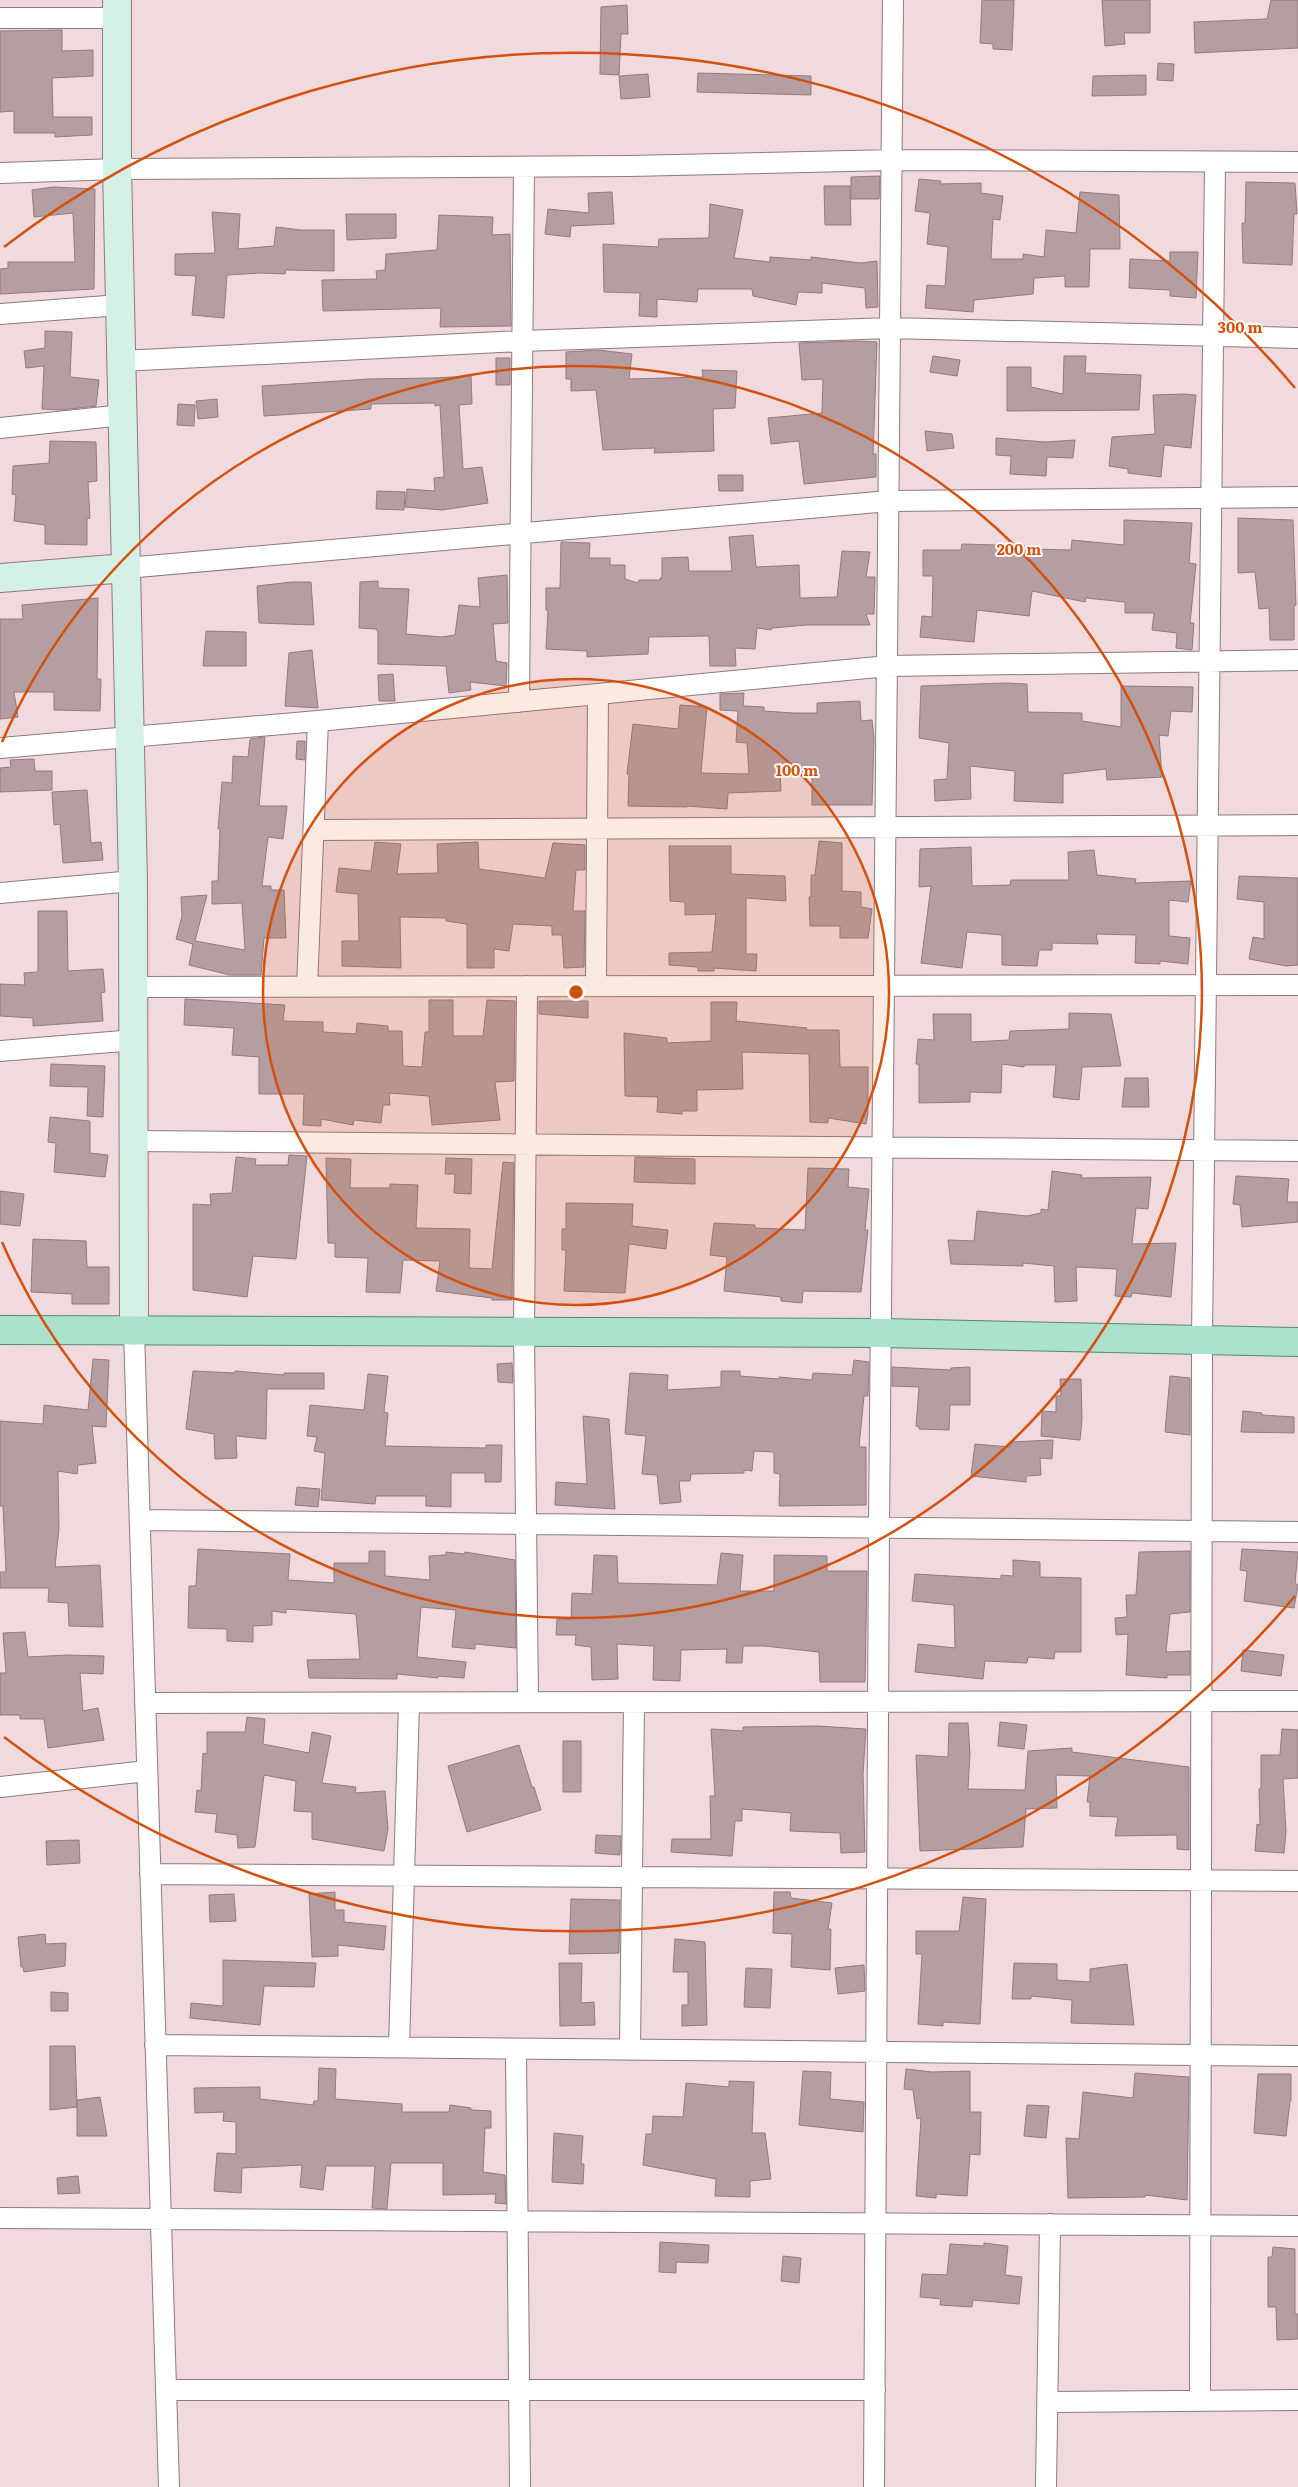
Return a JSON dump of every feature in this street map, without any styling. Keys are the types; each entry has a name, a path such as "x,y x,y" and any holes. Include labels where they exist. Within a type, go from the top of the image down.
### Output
{"main road":[{"path":"0,1330 882,1333 1298,1342"}],"street":[{"path":"874,2487 879,1528 884,1147 893,0"},
{"path":"0,18 117,9 117,169 135,987 134,1331 169,2487"},
{"path":"0,173 117,169 524,167 892,160 1298,162"},
{"path":"1200,2401 1202,1340 1216,162"},
{"path":"519,702 524,167"},
{"path":"0,314 120,305"},
{"path":"121,361 522,341 890,328 1298,338"},
{"path":"0,428 123,415"},
{"path":"0,578 889,501 1298,497"},
{"path":"0,748 318,721 888,666 1298,660"},
{"path":"596,984 598,694"},
{"path":"307,986 318,721"},
{"path":"314,830 597,827 1298,825"},
{"path":"0,893 133,881"},
{"path":"135,987 527,986 596,984 885,986 1298,985"},
{"path":"527,986 524,1331 528,1702"},
{"path":"0,1051 135,1040"},
{"path":"134,1140 1298,1151"},
{"path":"140,1520 1298,1532"},
{"path":"145,1703 1298,1700"},
{"path":"630,2050 634,1702"},
{"path":"398,2047 409,1703"},
{"path":"0,1787 147,1771"},
{"path":"150,1874 1298,1881"},
{"path":"155,2046 1298,2056"},
{"path":"516,2048 520,2487"},
{"path":"0,2218 1298,2226"},
{"path":"1046,2487 1050,2224"},
{"path":"166,2390 875,2390"},
{"path":"1048,2402 1298,2400"}],"building":[{"path":"982,0 1014,0 1012,50 993,49 993,44 980,43"},
{"path":"1102,0 1150,0 1150,33 1124,33 1125,44 1105,46"},
{"path":"1271,0 1298,0 1298,48 1195,53 1194,22 1267,19"},
{"path":"627,5 628,34 621,34 619,75 600,74 601,7"},
{"path":"62,30 62,51 93,50 93,76 52,78 53,117 92,117 92,135 55,137 55,133 14,133 14,111 0,112 0,31"},
{"path":"1158,63 1174,64 1173,81 1157,80"},
{"path":"698,73 811,76 811,95 697,92"},
{"path":"648,74 650,97 621,99 619,76"},
{"path":"1146,75 1146,95 1092,96 1093,76"},
{"path":"880,176 879,199 851,199 851,177"},
{"path":"919,179 941,181 940,184 981,183 981,193 1003,196 1000,220 993,219 991,259 1023,259 1023,254 1044,257 1046,230 1076,233 1080,192 1119,195 1120,249 1090,249 1089,287 1065,287 1065,276 1034,278 1033,294 974,300 973,312 925,308 927,285 945,286 948,247 927,244 930,213 915,211"},
{"path":"1246,182 1295,183 1297,214 1294,214 1292,265 1243,263 1242,223 1245,223"},
{"path":"824,186 850,186 851,225 825,225"},
{"path":"53,187 95,189 94,289 0,294 0,269 8,268 8,262 75,262 73,213 34,217 32,190"},
{"path":"612,192 614,224 571,226 570,237 545,234 548,209 589,213 588,193"},
{"path":"710,204 743,210 734,258 770,262 770,257 811,260 811,257 861,263 877,261 878,307 866,308 865,288 822,283 822,293 798,292 796,305 753,296 752,289 698,289 697,302 657,299 657,317 639,316 640,293 604,292 603,244 658,247 659,239 709,238"},
{"path":"212,212 240,214 238,249 274,246 276,227 301,230 334,230 334,271 286,270 285,274 227,275 224,318 192,315 196,276 175,275 175,254 215,253"},
{"path":"346,214 396,214 396,238 347,240"},
{"path":"439,215 493,217 492,235 510,234 511,326 440,327 441,308 323,311 322,280 377,279 376,271 385,270 386,254 437,250"},
{"path":"1170,252 1198,252 1196,298 1170,296 1170,290 1129,288 1130,259 1170,261"},
{"path":"45,331 72,332 70,377 99,380 96,406 61,410 42,409 44,366 26,368 24,351 45,348"},
{"path":"877,342 873,454 876,454 876,477 804,484 799,441 771,444 768,418 822,413 823,379 802,380 799,343"},
{"path":"598,350 632,354 629,379 703,377 702,370 737,371 735,408 713,409 714,451 654,453 655,448 603,450 596,390 571,391 571,379 566,379 566,352"},
{"path":"933,356 960,360 957,376 930,372"},
{"path":"1064,356 1086,356 1085,373 1141,375 1139,410 1007,411 1007,367 1031,367 1031,387 1063,394"},
{"path":"496,358 510,358 510,385 496,385"},
{"path":"471,376 472,404 459,405 463,469 482,467 488,503 442,510 405,507 407,489 435,491 434,478 444,477 440,405 435,406 435,403 371,404 371,409 264,416 262,386 369,379"},
{"path":"1153,395 1196,395 1191,448 1164,445 1161,477 1128,473 1128,469 1109,466 1112,437 1155,434"},
{"path":"217,399 218,417 198,419 196,401"},
{"path":"178,404 195,405 194,426 177,425"},
{"path":"925,431 952,434 954,448 927,451"},
{"path":"996,438 1045,442 1075,440 1073,458 1047,457 1046,476 1010,474 1011,456 996,455"},
{"path":"50,441 96,442 97,481 88,482 90,518 87,519 87,545 45,544 45,525 14,521 16,495 12,494 13,466 49,463"},
{"path":"718,475 743,475 743,491 719,491"},
{"path":"377,491 405,492 404,510 376,509"},
{"path":"1238,518 1293,520 1296,605 1294,606 1294,640 1270,640 1269,608 1259,609 1255,572 1238,573"},
{"path":"1124,520 1192,523 1189,563 1196,564 1190,623 1194,623 1192,650 1176,648 1177,633 1152,630 1154,613 1125,613 1125,602 1086,598 1085,602 1032,591 1029,616 977,610 974,642 920,637 922,616 932,617 933,576 923,576 923,550 961,550 962,544 1030,546 1030,549 1071,550 1072,540 1124,545"},
{"path":"753,535 756,567 799,565 800,598 837,597 842,551 870,552 866,577 875,577 874,614 866,614 870,625 806,625 772,628 771,630 757,628 755,649 735,648 736,666 710,666 709,636 649,637 648,654 587,657 587,651 546,649 548,610 546,610 546,588 560,588 561,542 590,543 589,558 610,558 610,565 625,565 625,579 638,583 639,580 660,580 662,578 662,558 688,557 689,571 732,571 729,537"},
{"path":"507,575 508,623 493,624 496,661 507,663 506,686 470,682 471,690 449,693 446,666 378,664 378,632 376,629 359,628 360,582 378,581 378,588 409,589 406,634 442,637 455,635 459,605 480,607 478,578"},
{"path":"311,582 314,625 259,623 257,586"},
{"path":"98,598 97,679 101,679 100,711 54,710 54,692 14,692 18,717 0,719 0,619 23,619 22,605"},
{"path":"206,631 246,632 246,666 203,666"},
{"path":"312,650 318,708 285,706 289,653"},
{"path":"393,674 395,701 379,701 378,675"},
{"path":"1027,684 1028,712 1082,713 1082,721 1121,727 1121,686 1193,687 1192,712 1171,711 1168,736 1159,735 1162,777 1107,780 1106,769 1063,774 1063,803 1014,801 1015,771 970,766 971,799 935,801 934,780 947,779 949,743 919,738 921,686"},
{"path":"744,693 743,706 764,707 764,711 817,713 817,703 860,701 861,721 872,720 874,739 872,805 812,805 812,772 780,769 781,791 728,793 727,809 687,806 628,806 629,775 627,774 633,724 678,729 680,705 707,707 701,773 749,774 747,743 736,742 738,711 720,710 720,694"},
{"path":"265,737 259,806 287,806 283,839 268,837 262,886 271,886 271,890 284,890 286,938 264,938 261,975 230,975 189,965 193,944 176,939 182,916 181,897 207,895 195,941 245,950 242,903 212,904 212,881 218,881 220,829 218,829 222,782 232,783 233,756 248,757 250,739"},
{"path":"297,741 305,741 305,760 296,759"},
{"path":"34,759 35,771 52,771 52,790 0,792 0,768 11,767 10,760"},
{"path":"87,790 91,843 101,842 103,860 63,863 60,824 54,825 52,792"},
{"path":"819,841 842,843 842,891 861,892 861,907 872,909 868,938 840,938 840,926 810,926 809,897 811,897 811,875 815,875"},
{"path":"375,842 401,844 397,874 438,873 437,844 478,842 479,869 545,878 553,843 585,845 585,870 576,870 573,911 585,911 584,967 564,968 562,935 552,935 552,926 513,924 509,951 494,949 494,968 467,968 467,924 446,921 446,918 400,917 401,968 342,966 342,941 359,941 358,894 336,892 339,868 371,871"},
{"path":"669,846 731,846 731,874 785,876 786,901 746,898 746,954 757,954 756,971 714,968 714,971 698,971 698,967 669,965 669,953 712,952 716,914 685,915 685,902 670,901"},
{"path":"971,847 972,886 1010,885 1011,880 1069,880 1068,852 1094,850 1097,875 1136,879 1135,883 1191,881 1188,902 1169,900 1169,936 1190,938 1188,964 1160,961 1160,964 1135,963 1136,935 1096,934 1098,944 1052,943 1052,950 1039,950 1037,966 1002,965 1002,935 967,932 962,968 921,963 931,886 919,887 920,849"},
{"path":"1239,876 1298,878 1298,965 1286,966 1249,959 1253,937 1264,939 1264,902 1237,899"},
{"path":"38,911 67,911 68,971 103,969 105,992 101,993 103,1021 33,1026 33,1018 0,1016 0,984 25,985 24,973 38,972"},
{"path":"185,999 285,1005 283,1021 323,1022 323,1032 356,1034 357,1023 388,1026 388,1031 402,1031 403,1066 422,1067 425,1032 429,1032 429,1000 453,1000 453,1036 483,1036 487,1000 515,1001 514,1081 495,1082 500,1120 432,1125 429,1096 389,1093 390,1105 383,1105 381,1123 354,1120 353,1125 321,1119 321,1126 303,1125 304,1094 259,1094 259,1057 232,1055 234,1028 184,1025"},
{"path":"539,1001 588,1001 588,1018 539,1014"},
{"path":"711,1002 737,1002 736,1021 807,1028 806,1030 839,1030 840,1067 868,1067 868,1113 866,1124 828,1118 828,1123 810,1122 809,1054 742,1052 743,1089 697,1090 697,1111 682,1111 682,1114 657,1112 658,1097 625,1096 624,1033 667,1038 667,1043 711,1041"},
{"path":"1069,1013 1111,1014 1121,1066 1082,1067 1079,1100 1053,1097 1056,1065 1024,1065 1024,1067 1002,1064 1001,1093 970,1092 970,1102 919,1103 919,1064 916,1064 918,1039 934,1040 933,1014 971,1014 971,1042 1009,1040 1010,1031 1069,1029"},
{"path":"51,1064 105,1066 103,1117 87,1116 88,1087 50,1086"},
{"path":"1125,1078 1148,1078 1149,1107 1122,1107"},
{"path":"50,1117 90,1121 90,1153 108,1155 105,1177 54,1172 56,1143 48,1142"},
{"path":"289,1155 307,1156 296,1259 253,1256 247,1297 193,1290 193,1204 211,1205 210,1194 232,1193 236,1157 256,1159 255,1165 288,1165"},
{"path":"635,1157 695,1159 695,1184 634,1182"},
{"path":"326,1158 351,1159 350,1188 390,1188 390,1184 418,1185 416,1228 470,1229 469,1268 492,1269 503,1162 514,1163 512,1300 492,1300 492,1298 436,1291 440,1261 403,1260 400,1293 366,1292 368,1258 335,1257 335,1243 328,1243"},
{"path":"446,1158 472,1159 471,1194 454,1193 455,1174 445,1174"},
{"path":"808,1168 849,1169 848,1187 869,1189 865,1230 868,1230 861,1292 803,1291 802,1303 781,1301 781,1297 724,1291 727,1257 710,1255 714,1223 755,1225 755,1228 805,1230"},
{"path":"1052,1171 1082,1175 1081,1178 1151,1177 1148,1209 1136,1208 1132,1244 1176,1243 1171,1297 1132,1293 1131,1297 1115,1296 1117,1269 1076,1267 1077,1301 1055,1302 1054,1266 1023,1263 1023,1266 951,1264 948,1240 974,1241 977,1211 1027,1216 1041,1213 1041,1209 1048,1210"},
{"path":"1236,1176 1289,1179 1287,1202 1298,1202 1298,1222 1242,1227 1240,1205 1233,1204"},
{"path":"0,1191 24,1194 20,1226 0,1224"},
{"path":"566,1203 633,1204 632,1226 668,1230 666,1249 629,1244 625,1293 564,1291 566,1250 562,1250 562,1229 566,1229"},
{"path":"33,1239 86,1241 87,1267 109,1267 109,1304 72,1304 72,1294 31,1292"},
{"path":"93,1359 109,1360 106,1427 92,1426 96,1463 78,1465 77,1474 58,1471 59,1528 55,1567 100,1565 103,1627 69,1626 68,1603 48,1602 49,1588 0,1588 0,1572 6,1572 3,1506 0,1506 0,1421 43,1424 44,1405 88,1410"},
{"path":"854,1360 869,1362 868,1396 864,1396 859,1447 866,1447 866,1505 779,1506 780,1474 774,1473 774,1452 754,1451 752,1471 744,1470 744,1473 691,1474 690,1481 679,1481 681,1502 660,1504 657,1475 642,1474 646,1436 625,1434 630,1373 668,1375 667,1390 721,1387 721,1371 740,1371 740,1376 812,1380 813,1373 852,1375"},
{"path":"512,1363 513,1383 498,1382 497,1364"},
{"path":"892,1367 951,1370 951,1368 970,1367 970,1405 950,1405 949,1430 919,1429 916,1426 919,1387 892,1386"},
{"path":"193,1371 235,1373 235,1371 284,1375 284,1373 324,1373 324,1389 267,1389 266,1439 236,1436 237,1458 215,1459 214,1434 186,1429"},
{"path":"368,1374 388,1376 384,1412 388,1413 385,1446 486,1448 486,1445 502,1445 501,1482 485,1482 485,1473 451,1473 451,1507 426,1506 426,1496 376,1496 375,1504 321,1500 325,1453 314,1451 317,1437 307,1436 310,1405 364,1410"},
{"path":"1170,1376 1190,1378 1190,1435 1165,1432"},
{"path":"1060,1379 1081,1379 1082,1419 1080,1440 1041,1436 1042,1411 1056,1412 1056,1396 1061,1396"},
{"path":"1243,1411 1262,1413 1262,1415 1294,1417 1294,1433 1241,1432"},
{"path":"583,1416 609,1419 615,1509 555,1505 556,1482 587,1484"},
{"path":"1053,1440 1052,1459 1040,1458 1041,1475 1026,1476 1026,1482 971,1476 975,1444 1010,1447 1010,1442"},
{"path":"297,1487 320,1489 318,1507 295,1505"},
{"path":"198,1549 290,1554 288,1580 334,1583 334,1563 369,1563 369,1551 385,1551 385,1576 430,1580 429,1556 446,1555 446,1552 464,1554 465,1552 515,1560 516,1648 475,1644 475,1649 452,1647 456,1610 421,1607 417,1657 466,1662 464,1678 438,1676 438,1678 397,1674 397,1679 309,1678 307,1660 360,1659 356,1614 286,1609 286,1613 272,1611 272,1625 253,1626 253,1642 227,1641 227,1629 188,1628 189,1586 196,1586"},
{"path":"1242,1549 1298,1552 1295,1583 1298,1585 1294,1608 1244,1601 1247,1571 1240,1570"},
{"path":"1190,1551 1190,1612 1170,1614 1166,1652 1190,1651 1190,1675 1167,1675 1167,1678 1126,1675 1128,1634 1116,1635 1115,1618 1127,1617 1126,1595 1136,1595 1139,1552"},
{"path":"721,1553 743,1555 740,1591 774,1591 774,1555 827,1556 827,1571 867,1571 865,1682 820,1682 819,1652 764,1646 743,1646 742,1663 726,1663 727,1649 681,1650 680,1681 653,1680 654,1646 617,1644 618,1679 592,1680 591,1647 575,1645 576,1635 556,1635 557,1619 571,1619 572,1593 592,1594 594,1555 617,1556 618,1583 717,1585"},
{"path":"1013,1560 1040,1562 1040,1577 1081,1578 1081,1652 1055,1652 1054,1659 1028,1657 1027,1663 985,1661 983,1679 915,1672 918,1644 955,1648 954,1605 912,1601 915,1574 1001,1579 1001,1575 1013,1576"},
{"path":"25,1632 28,1657 104,1656 103,1674 80,1673 83,1711 98,1708 104,1740 48,1748 44,1719 20,1719 20,1715 0,1715 0,1673 6,1673 3,1633"},
{"path":"1243,1650 1284,1655 1281,1676 1241,1671"},
{"path":"247,1717 265,1719 263,1744 309,1753 312,1732 331,1736 322,1783 356,1787 355,1793 385,1791 388,1829 384,1851 312,1839 312,1812 294,1811 296,1781 264,1775 255,1847 238,1848 237,1835 215,1832 217,1814 195,1812 197,1790 201,1791 203,1753 207,1754 207,1732 245,1732"},
{"path":"1000,1722 1027,1725 1024,1749 998,1746"},
{"path":"949,1723 968,1723 970,1754 968,1789 1025,1790 1028,1751 1072,1748 1072,1752 1189,1767 1189,1850 1177,1849 1177,1835 1115,1836 1118,1817 1090,1816 1090,1802 1087,1802 1090,1776 1056,1775 1057,1808 1026,1809 1023,1847 920,1851 916,1755 948,1757"},
{"path":"817,1726 866,1729 863,1774 865,1852 841,1853 840,1833 790,1831 791,1813 742,1809 742,1821 735,1821 732,1856 671,1852 672,1839 711,1839 710,1796 715,1796 711,1729 743,1731 743,1727"},
{"path":"1282,1729 1298,1730 1298,1778 1283,1779 1286,1832 1284,1853 1255,1851 1257,1824 1260,1825 1259,1789 1261,1788 1261,1755 1280,1755"},
{"path":"563,1741 581,1741 581,1792 563,1792"},
{"path":"519,1745 541,1810 467,1832 448,1766"},
{"path":"596,1835 621,1836 620,1855 595,1853"},
{"path":"79,1840 80,1863 47,1865 46,1841"},
{"path":"335,1892 335,1910 344,1910 344,1922 386,1926 384,1950 338,1945 338,1956 312,1957 309,1894"},
{"path":"774,1892 790,1892 791,1898 832,1903 828,1929 831,1929 830,1970 791,1967 792,1934 773,1933"},
{"path":"234,1894 236,1921 210,1922 209,1895"},
{"path":"963,1897 986,1899 980,2024 943,2022 943,2026 918,2024 922,1954 916,1954 916,1931 959,1931"},
{"path":"571,1899 620,1900 619,1953 569,1954"},
{"path":"45,1934 46,1944 66,1943 65,1966 24,1972 23,1967 21,1967 18,1937"},
{"path":"675,1939 705,1942 707,2025 682,2026 682,2005 688,2005 688,1972 673,1972"},
{"path":"223,1960 316,1963 314,1987 264,1986 260,2025 190,2018 191,2003 223,2006"},
{"path":"559,1963 582,1963 581,2003 594,2002 595,2025 560,2026"},
{"path":"1014,1963 1057,1964 1057,1980 1090,1982 1090,1969 1127,1964 1134,2025 1071,2023 1072,2000 1031,1996 1031,1999 1012,1999"},
{"path":"864,1965 865,1991 838,1994 835,1968"},
{"path":"746,1968 772,1969 770,2008 744,2007"},
{"path":"51,1992 68,1993 68,2011 51,2011"},
{"path":"50,2046 75,2046 77,2107 50,2110"},
{"path":"319,2068 336,2069 335,2099 402,2104 402,2112 449,2112 450,2105 471,2108 471,2110 491,2111 491,2128 485,2128 483,2172 505,2175 506,2204 495,2203 496,2194 443,2195 443,2163 391,2163 387,2209 372,2208 375,2166 326,2166 323,2190 300,2187 302,2165 242,2168 241,2193 214,2191 217,2153 236,2154 236,2122 223,2121 224,2112 195,2113 194,2088 260,2087 260,2099 313,2105 314,2101 318,2101"},
{"path":"906,2069 932,2072 970,2071 970,2112 981,2112 980,2155 970,2154 967,2196 936,2194 936,2198 916,2196 921,2118 917,2119 913,2090 904,2089"},
{"path":"803,2071 831,2072 830,2099 864,2102 863,2132 799,2125"},
{"path":"1135,2073 1189,2077 1187,2200 1145,2195 1145,2197 1068,2198 1066,2138 1079,2139 1083,2092 1133,2098"},
{"path":"1258,2074 1291,2074 1291,2101 1286,2136 1254,2133"},
{"path":"729,2081 754,2082 752,2133 765,2133 771,2179 750,2181 750,2197 715,2196 716,2179 643,2165 646,2134 652,2134 653,2116 683,2117 686,2083 729,2087"},
{"path":"100,2097 107,2136 77,2136 77,2100"},
{"path":"1027,2105 1049,2106 1046,2138 1024,2136"},
{"path":"554,2133 583,2136 581,2164 584,2164 583,2184 552,2182"},
{"path":"78,2176 80,2193 58,2194 57,2178"},
{"path":"660,2242 709,2245 708,2263 676,2262 676,2273 659,2272"},
{"path":"984,2243 1008,2246 1005,2275 1022,2277 1019,2304 973,2300 972,2307 940,2305 941,2299 920,2297 922,2274 947,2275 950,2244 984,2246"},
{"path":"1273,2247 1295,2249 1295,2314 1298,2314 1298,2339 1277,2340 1276,2307 1268,2307 1268,2257 1272,2257"},
{"path":"783,2256 801,2258 799,2283 781,2281"}]}
